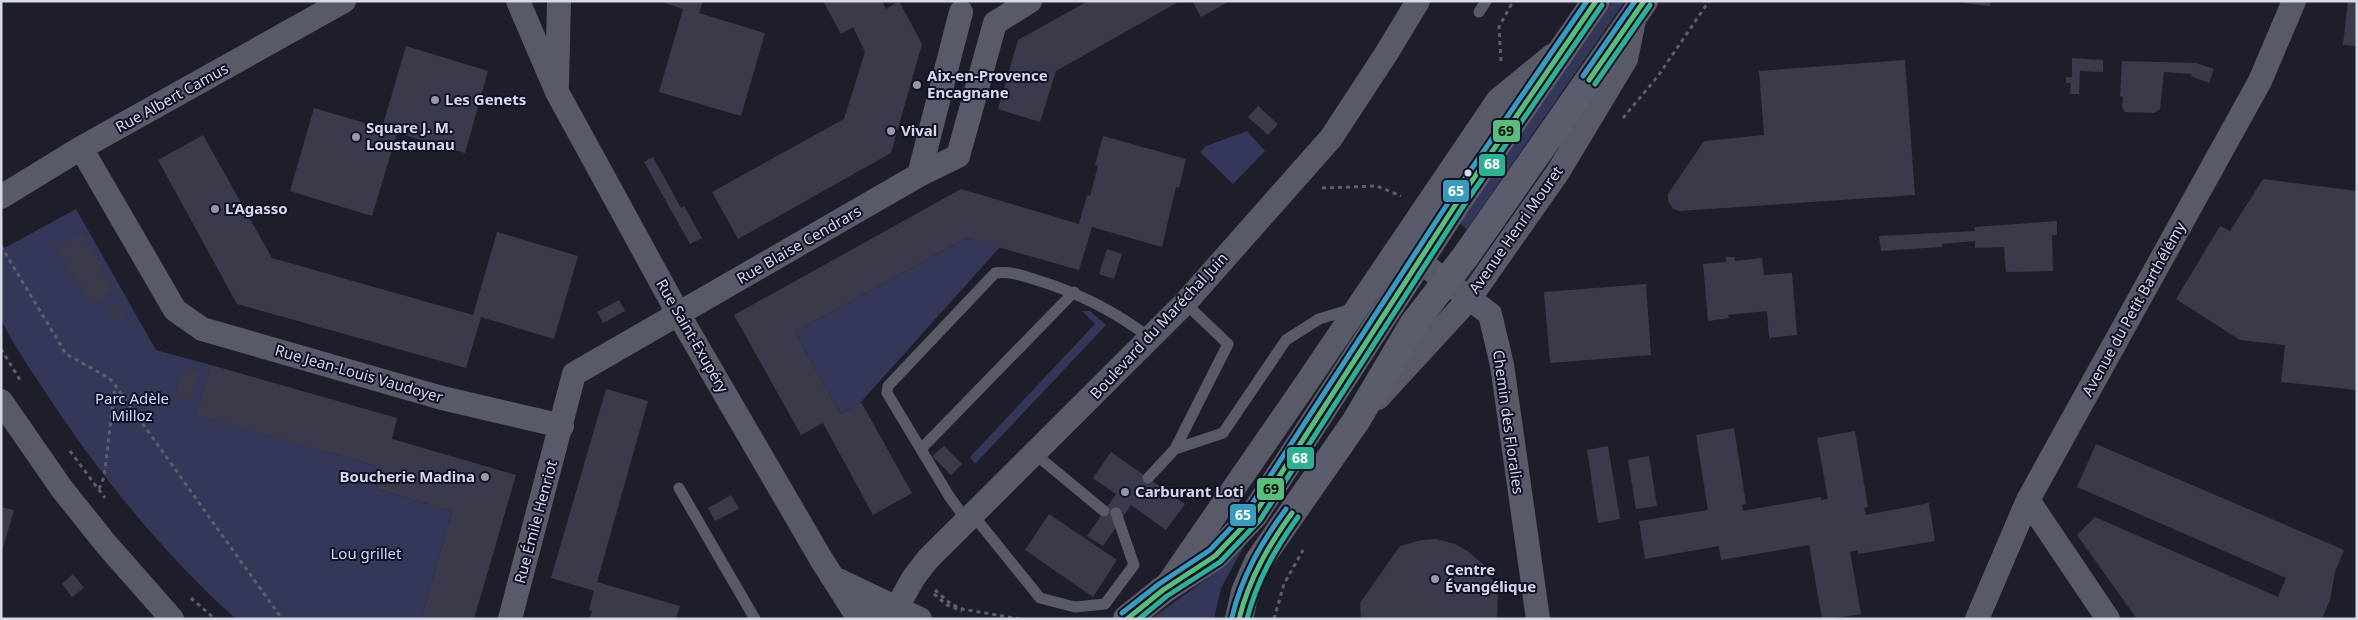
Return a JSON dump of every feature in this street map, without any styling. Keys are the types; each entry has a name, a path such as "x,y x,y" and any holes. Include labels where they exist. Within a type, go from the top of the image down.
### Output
{"main road":[{"path":"1127,619 1163,590 1215,556 1254,515 1393,300 1596,1"},
{"name":"Avenue Henri Mouret","path":"1239,619 1245,592 1258,562 1356,422 1414,323 1465,257 1640,8"}],"street":[{"name":"Rue Albert Camus","path":"1,197 81,148 344,1"},
{"name":"Rue Saint-Exupéry","path":"518,1 557,92 679,315 832,577 859,619"},
{"name":"Rue Saint-Exupéry","path":"557,92 559,1"},
{"path":"919,174 958,7 995,23 1030,1"},
{"name":"Boulevard du Maréchal Juin","path":"897,607 914,577 970,518 1185,303 1331,138 1418,1"},
{"name":"Avenue du Petit Barthélémy","path":"1977,619 2028,500 2260,82 2294,1"},
{"name":"Avenue Henri Mouret","path":"1356,422 1469,299 1558,172 1626,59 1640,8"},
{"name":"Rue Blaise Cendrars","path":"679,315 919,174 958,156 995,23"},
{"path":"1163,590 1303,388 1498,100 1568,42"},
{"name":"Rue Jean-Louis Vaudoyer","path":"81,148 176,310 202,329 442,398 562,426"},
{"name":"Chemin des Floralies","path":"1419,261 1490,314 1502,365 1538,619"},
{"path":"562,426 574,374 679,315"},
{"path":"1,402 62,489 106,544 172,619"},
{"name":"Rue Émile Henriot","path":"510,619 562,426"},
{"path":"2028,500 2108,619"},
{"path":"832,577 920,619"},
{"path":"868,619 897,607"}],"lane":[{"path":"1479,12 1486,1"},
{"path":"1035,454 1110,512 1134,565 1105,604 1075,607 1040,598 970,518 921,449 886,393 888,386 995,273 1009,271 1074,292 1124,318 1150,338"},
{"path":"921,449 1074,292"},
{"path":"1174,449 1224,433 1286,340 1319,319 1393,300"},
{"path":"1148,478 1174,449 1228,344 1185,303"},
{"path":"679,488 755,619"}],"path":[{"path":"1501,61 1499,27 1511,4 1506,1"},
{"path":"1284,191 1377,186 1425,206"},
{"path":"1,246 66,354 109,378 115,385 282,619"},
{"path":"1,349 24,387"},
{"path":"99,489 104,477 115,385"},
{"path":"66,446 108,501"},
{"path":"1010,619 956,610 932,592 931,586 951,604 962,609 1020,619"},
{"path":"189,596 214,619"}],"green space":[{"path":"1613,1 1625,1 1467,229 1459,223"},
{"path":"1247,131 1265,151 1233,184 1200,152 1206,146"},
{"name":"Parc Adèle Milloz","path":"76,209 156,350 211,365 197,415 383,468 377,489 452,511 421,619 236,619 181,565 130,508 61,416 19,351 1,318 1,250"},
{"path":"966,238 1000,247 861,402 840,414 795,332"},
{"path":"1082,311 1090,311 1106,325 975,464 970,457 1095,324"},
{"path":"1241,544 1244,546 1221,588 1214,619 1151,619 1223,567"}],"building":[{"path":"659,1 703,1 699,13 765,33 741,116 659,92 683,9"},
{"path":"823,1 882,1 886,9 899,1 922,44 891,153 738,239 712,192 844,119 865,52 853,27 841,34"},
{"path":"1088,1 1180,1 1056,71 1040,122 998,109 1018,40"},
{"path":"1192,1 1230,1 1201,17"},
{"path":"1964,1 1991,1 1990,6 1964,3"},
{"path":"2348,1 2357,1 2357,46 2343,45"},
{"path":"406,46 488,71 465,153 397,133 372,216 290,191 314,108 382,128"},
{"path":"2072,58 2103,60 2103,72 2080,71 2079,94 2070,94 2071,83 2066,83 2066,77 2072,77"},
{"path":"1905,60 1915,195 1680,211 1673,209 1668,201 1668,194 1704,141 1764,135 1759,71"},
{"path":"2122,61 2196,63 2214,69 2209,83 2191,76 2192,74 2164,72 2160,109 2154,113 2125,112 2122,107 2123,97 2120,96"},
{"path":"1258,106 1278,124 1268,135 1248,117"},
{"name":"L’Agasso","path":"203,135 272,258 473,315 497,232 578,256 554,339 481,317 466,368 237,304 158,160"},
{"path":"1103,136 1186,159 1179,188 1176,187 1162,247 1092,227 1079,270 966,238 795,332 840,414 861,402 912,493 873,515 823,423 801,435 734,315 961,189 1079,224 1087,195 1090,196 1098,166 1095,165"},
{"path":"653,157 681,208 684,206 702,238 690,244 644,162"},
{"path":"2263,179 2357,191 2357,390 2281,382 2285,345 2240,340 2176,299 2220,226 2230,231"},
{"path":"2057,221 2057,235 2052,235 2053,271 2006,272 2004,247 1975,248 1975,241 1942,244 1942,247 1881,251 1879,236 1975,231 1974,227"},
{"path":"82,234 105,272 103,273 113,291 92,304 56,250"},
{"path":"1107,249 1122,254 1114,279 1099,274"},
{"path":"1726,257 1735,257 1735,261 1762,258 1764,275 1792,273 1797,335 1769,338 1767,311 1728,315 1729,318 1708,321 1703,264 1726,262"},
{"path":"1646,284 1651,355 1550,363 1544,292"},
{"path":"619,300 625,311 603,323 597,312"},
{"path":"114,304 123,308 125,316 117,321 110,317 108,309"},
{"name":"Lou grillet","path":"211,365 397,418 392,439 516,475 474,619 421,619 452,511 377,489 383,468 196,415"},
{"path":"184,369 198,373 190,401 175,397"},
{"path":"606,389 648,401 597,582 680,606 676,619 589,619 592,611 589,610 594,591 551,578"},
{"path":"1734,428 1746,504 1742,505 1743,511 1821,497 1821,500 1828,499 1817,438 1855,431 1868,507 1864,508 1866,515 1929,503 1935,541 1858,554 1858,550 1850,552 1861,614 1829,619 1822,619 1809,545 1721,560 1719,546 1645,559 1639,521 1708,510 1696,435"},
{"path":"2096,444 2344,550 2335,572 2330,600 2322,619 2137,619 2077,535 2095,517 2278,597 2286,578 2077,487"},
{"path":"944,446 962,464 951,475 932,456"},
{"path":"1608,446 1620,519 1598,523 1587,450"},
{"path":"1111,452 1185,504 1166,530 1131,505 1103,546 1087,536 1116,494 1093,478"},
{"path":"1649,456 1657,506 1636,509 1628,460"},
{"path":"731,495 739,509 715,521 708,508"},
{"path":"1,507 14,510 2,551 1,551"},
{"path":"1049,514 1117,560 1093,597 1025,550"},
{"name":"Centre Évangélique","path":"1436,539 1455,544 1466,550 1483,564 1495,585 1498,597 1497,619 1361,619 1360,603 1400,546 1422,540"},
{"path":"73,574 84,588 72,597 62,584"}],"transit line":[{"name":"65","path":"1122,613 1159,584 1210,550 1248,510 1450,200 1587,1"},
{"name":"69","path":"1127,619 1163,590 1215,556 1254,515 1456,204 1596,1"},
{"name":"65","path":"1583,76 1635,1"},
{"name":"69","path":"1589,80 1644,1"},
{"name":"68","path":"1139,619 1167,596 1220,562 1260,520 1462,208 1602,5"},
{"name":"68","path":"1595,84 1650,5"},
{"name":"65","path":"1232,617 1241,588 1253,560 1268,534 1286,509"},
{"name":"69","path":"1239,619 1248,590 1260,563 1292,513"},
{"name":"68","path":"1247,619 1261,578 1298,517"}],"place":[{"name":"Aix-en-Provence Encagnane","path":"917,85"},
{"name":"Les Genets","path":"435,100"},
{"name":"Vival","path":"891,131"},
{"name":"Square J. M. Loustaunau","path":"356,137"},
{"name":"L’Agasso","path":"215,209"},
{"name":"Boucherie Madina","path":"485,477"},
{"name":"Carburant Loti","path":"1125,492"},
{"name":"Centre Évangélique","path":"1435,579"}]}
